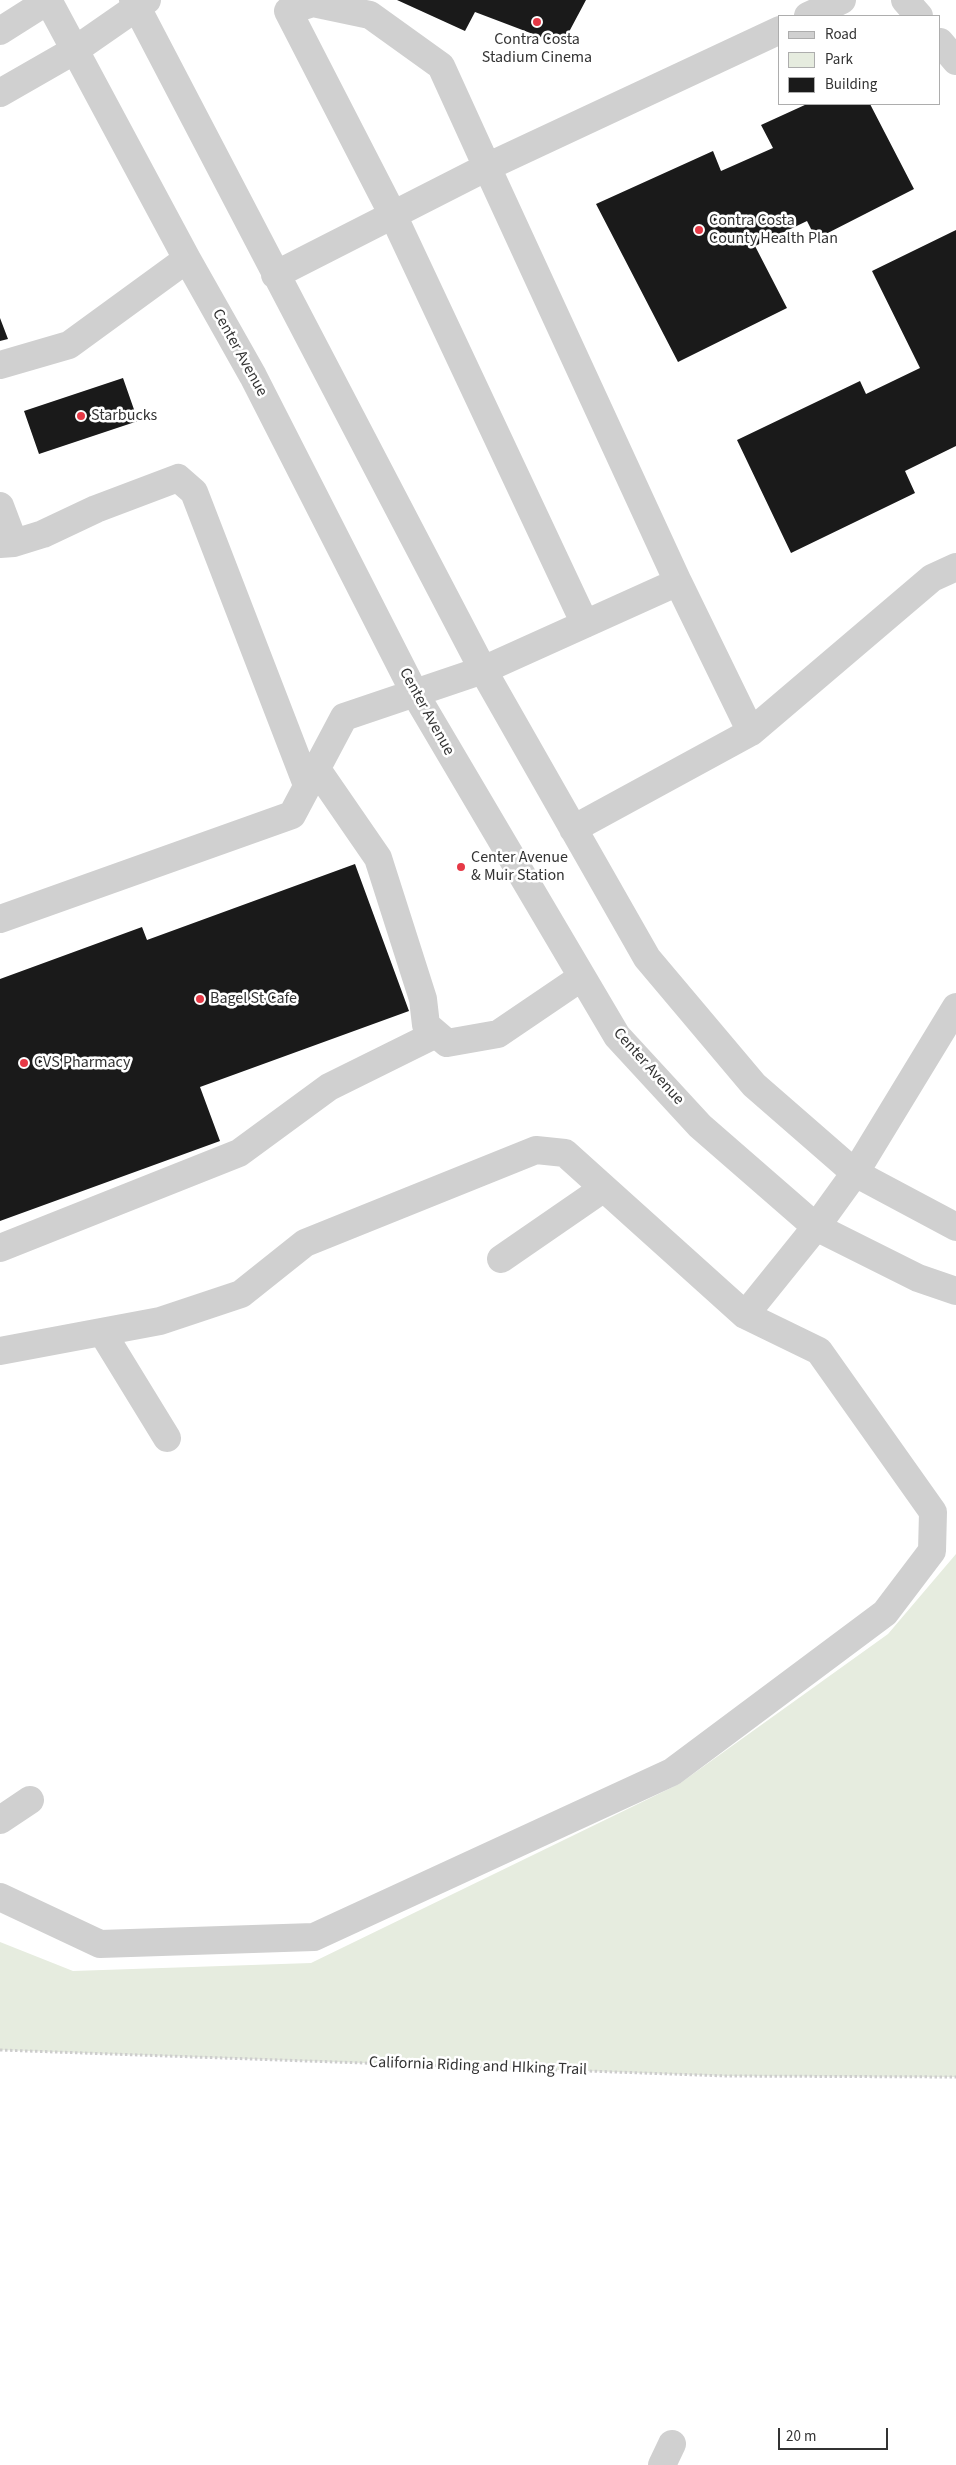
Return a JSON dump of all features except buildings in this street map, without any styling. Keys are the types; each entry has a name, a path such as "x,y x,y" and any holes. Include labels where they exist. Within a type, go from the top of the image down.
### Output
{"street":[{"path":"0,32 48,0"},
{"name":"Center Avenue","path":"48,0 187,259 253,376 414,692 617,1036 694,1119 816,1228 918,1278 956,1291"},
{"path":"810,15 842,0"},
{"path":"905,0 917,15"},
{"path":"0,93 75,50 139,3 275,275 382,473 483,670 647,958 754,1085 855,1173 956,1227"},
{"path":"585,624 393,215 288,10 312,3 370,15 441,66 678,582 751,732"},
{"path":"275,275 487,167 778,31"},
{"path":"941,43 956,61"},
{"path":"0,365 69,345 187,259"},
{"path":"0,506 7,544 43,534 96,509 178,478 194,492 312,777 378,858 422,999 426,1025 447,1043 498,1034 582,977"},
{"path":"573,829 751,732 932,578 956,567"},
{"path":"0,919 292,815 344,716 483,670 678,582"},
{"path":"745,1315 816,1228 855,1173 956,1007"},
{"path":"0,1248 239,1153 329,1087 436,1034"},
{"path":"0,1350 160,1321 241,1294 305,1243 536,1150 565,1153 745,1315 819,1351 933,1512 932,1551 885,1613 672,1772 314,1937 100,1944 0,1897"},
{"path":"501,1258 604,1188"},
{"path":"102,1332 167,1438"},
{"path":"0,1820 30,1800"}],"path":[{"name":"California Riding and HIking Trail","path":"0,2050 726,2076 956,2077"}],"green space":[{"path":"956,1554 956,2077 727,2076 0,2050 0,1942 73,1971 311,1963 679,1784 888,1634"}],"place":[{"name":"Contra Costa Stadium Cinema","path":"537,22"},
{"name":"Contra Costa County Health Plan","path":"699,230"},
{"name":"Starbucks","path":"81,416"},
{"name":"Center Avenue & Muir Station","path":"461,867"},
{"name":"Bagel St Cafe","path":"200,999"},
{"name":"CVS Pharmacy","path":"24,1063"}]}
